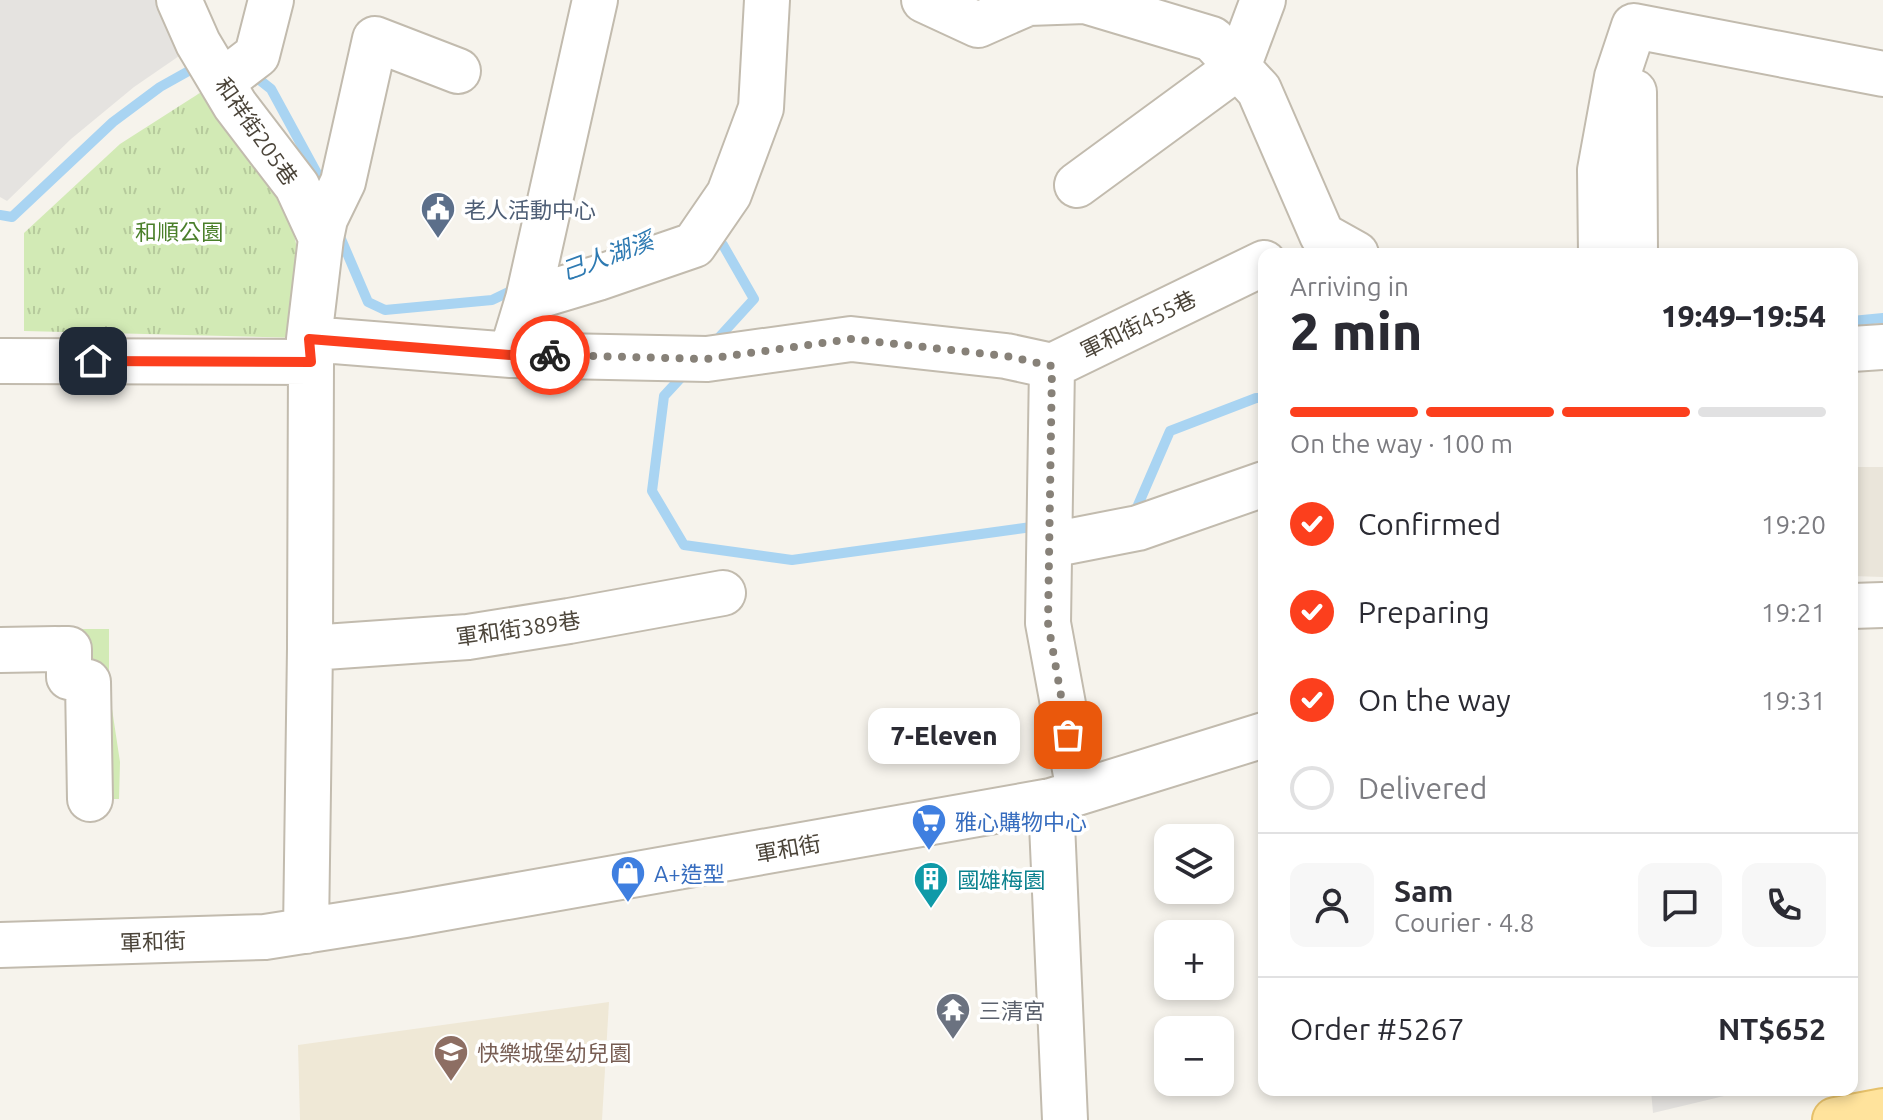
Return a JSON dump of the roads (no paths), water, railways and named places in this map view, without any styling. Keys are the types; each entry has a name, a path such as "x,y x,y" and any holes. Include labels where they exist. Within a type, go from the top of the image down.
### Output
{"main road":[{"path":"1835,1120 1883,1111"}],"street":[{"name":"和祥街205巷","path":"179,0 198,43 233,74 235,105 297,186 330,213"},
{"path":"233,74 257,55 271,0"},
{"path":"511,355 595,0"},
{"path":"534,267 598,278 694,245 729,194 761,108 767,0"},
{"path":"924,0 978,25 1028,3 1085,1 1212,39 1259,90 1339,244 1317,248"},
{"path":"1077,185 1238,67 1263,0"},
{"path":"1635,13 1883,74"},
{"path":"1601,248 1600,170 1617,77 1635,13"},
{"path":"1635,13 1635,248"},
{"path":"306,931 310,351 330,213 375,39 458,71"},
{"name":"軍和街455巷","path":"1065,1120 1065,796 1048,623 1052,366 1258,266"},
{"path":"0,361 310,351 691,358 851,339 1006,356 1052,366"},
{"path":"1858,349 1883,347"},
{"path":"1051,521 1138,528 1258,486"},
{"name":"軍和街389巷","path":"310,648 468,637 723,593"},
{"path":"1858,606 1883,605"},
{"path":"0,650 69,649 69,677 88,682 90,799"},
{"name":"軍和街","path":"0,945 265,937 306,931 575,886 1065,796 1258,737"}],"waterway":[{"name":"己人湖溪","path":"0,215 12,217 113,122 160,87 194,68"},
{"name":"己人湖溪","path":"252,74 271,89 326,190"},
{"name":"己人湖溪","path":"338,232 368,302 385,310 492,300 519,287"},
{"name":"己人湖溪","path":"711,241 723,245 754,299 713,344"},
{"name":"己人湖溪","path":"1858,320 1883,318"},
{"name":"己人湖溪","path":"688,370 664,396 652,491 684,545 792,560 1039,526"},
{"name":"己人湖溪","path":"1130,513 1135,512 1170,431 1258,398"}],"place":[{"name":"老人活動中心","path":"438,240"},
{"name":"7-Eleven","path":"1068,735"},
{"name":"雅心購物中心","path":"929,852"},
{"name":"A+造型","path":"628,904"},
{"name":"國雄梅園","path":"931,910"},
{"name":"三清宮","path":"953,1041"},
{"name":"快樂城堡幼兒園","path":"451,1083"}],"park label":[{"name":"和順公園","path":"179,231"}]}
